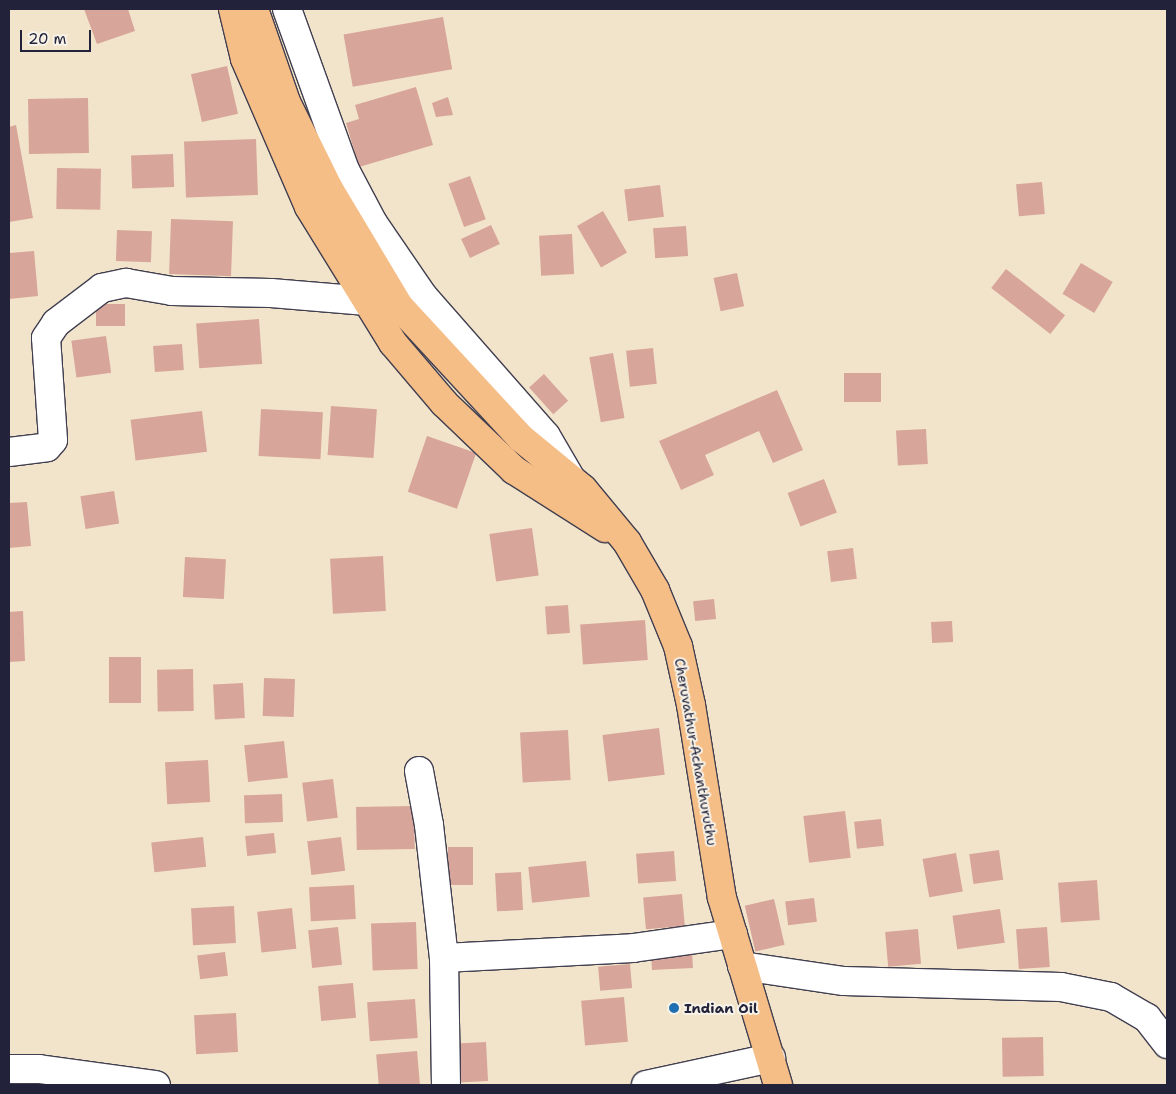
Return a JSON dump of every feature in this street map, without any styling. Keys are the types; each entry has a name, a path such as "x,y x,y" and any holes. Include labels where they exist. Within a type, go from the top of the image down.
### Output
{"main road":[{"path":"233,9 245,59 309,207 392,343 444,403 514,470 627,542"},
{"name":"Cheruvathur-Achanthuruthu","path":"254,9 286,102 329,189 399,306 522,438 571,479 627,542 655,590 678,646 693,714 714,856 733,934 778,1085"}],"street":[{"path":"287,9 345,170 373,223 423,296 546,436 571,479"},
{"path":"9,452 47,448 53,440 46,338 56,323 102,288 126,283 172,291 272,293 367,301"},
{"path":"419,771 429,825 444,958 446,1085"},
{"path":"444,958 633,948 733,934"},
{"path":"742,966 844,981 1061,987 1111,997 1147,1018 1167,1044"},
{"path":"646,1085 771,1058"},
{"path":"9,1069 39,1069 156,1085"}],"building":[{"path":"84,9 128,9 135,31 97,44"},
{"path":"443,17 452,69 353,87 344,35"},
{"path":"227,66 238,114 202,122 191,74"},
{"path":"416,87 433,145 359,167 346,123 359,119 355,105"},
{"path":"448,97 453,115 436,117 432,103"},
{"path":"88,98 89,153 29,154 28,99"},
{"path":"16,125 33,218 9,222 9,127"},
{"path":"256,139 258,195 186,197 184,142"},
{"path":"173,154 174,187 132,188 131,155"},
{"path":"57,168 101,169 100,210 56,209"},
{"path":"470,176 486,219 464,227 448,184"},
{"path":"1042,182 1045,214 1019,216 1016,184"},
{"path":"660,185 664,217 628,221 624,189"},
{"path":"603,211 627,253 601,268 577,226"},
{"path":"171,219 233,221 231,276 169,274"},
{"path":"491,225 500,244 470,258 461,239"},
{"path":"686,226 688,256 655,258 653,228"},
{"path":"117,230 152,231 151,262 116,261"},
{"path":"572,234 574,274 541,276 539,236"},
{"path":"34,251 38,296 9,299 9,253"},
{"path":"1081,263 1113,282 1094,313 1062,294"},
{"path":"1006,269 1065,315 1050,334 991,288"},
{"path":"737,273 744,306 721,311 714,278"},
{"path":"96,304 125,304 125,326 96,326"},
{"path":"259,319 262,364 199,368 196,323"},
{"path":"106,336 111,373 76,378 71,341"},
{"path":"182,344 184,370 155,372 153,346"},
{"path":"653,348 657,384 630,387 626,351"},
{"path":"613,353 624,418 601,422 589,357"},
{"path":"844,373 881,373 881,402 844,402"},
{"path":"544,374 568,401 553,414 529,387"},
{"path":"777,390 803,450 773,463 759,431 705,455 714,475 681,490 659,441"},
{"path":"331,406 377,409 373,458 328,455"},
{"path":"261,409 323,412 320,459 259,456"},
{"path":"202,411 207,452 136,460 131,420"},
{"path":"926,429 928,464 898,466 896,431"},
{"path":"427,436 476,453 457,509 408,492"},
{"path":"824,479 837,513 800,527 788,493"},
{"path":"114,491 119,524 86,529 80,496"},
{"path":"27,502 31,546 9,548 9,503"},
{"path":"532,528 539,576 496,582 489,534"},
{"path":"853,548 857,579 831,582 827,551"},
{"path":"383,556 386,611 333,614 330,559"},
{"path":"185,557 226,559 224,599 183,597"},
{"path":"714,599 716,619 695,621 693,601"},
{"path":"568,605 570,633 547,635 545,607"},
{"path":"23,611 25,661 9,662 9,612"},
{"path":"645,620 648,660 583,664 580,625"},
{"path":"952,621 953,642 932,643 931,622"},
{"path":"109,657 141,657 141,703 109,703"},
{"path":"193,669 194,711 158,712 157,670"},
{"path":"264,678 295,679 294,717 263,716"},
{"path":"243,683 245,718 215,720 213,685"},
{"path":"659,728 665,775 608,782 602,735"},
{"path":"568,730 571,780 523,782 520,733"},
{"path":"284,741 288,778 248,782 244,745"},
{"path":"208,760 210,802 167,804 165,762"},
{"path":"333,779 338,818 307,821 302,783"},
{"path":"282,794 283,822 245,823 244,795"},
{"path":"414,806 415,849 357,850 356,807"},
{"path":"845,811 851,858 809,863 803,816"},
{"path":"881,819 884,846 857,849 854,822"},
{"path":"274,833 276,853 247,856 245,836"},
{"path":"203,837 206,867 154,872 151,842"},
{"path":"341,837 345,871 311,875 307,841"},
{"path":"448,847 473,847 473,885 448,885"},
{"path":"999,850 1003,880 973,884 969,854"},
{"path":"674,851 676,881 638,884 636,854"},
{"path":"956,853 963,891 929,897 923,859"},
{"path":"586,861 590,897 532,903 528,867"},
{"path":"521,872 523,910 497,911 495,873"},
{"path":"1097,880 1100,920 1061,923 1058,883"},
{"path":"354,885 356,919 311,921 309,887"},
{"path":"682,894 685,926 646,929 643,897"},
{"path":"814,898 817,922 788,925 785,902"},
{"path":"774,899 785,945 755,952 745,906"},
{"path":"234,906 236,943 193,945 191,908"},
{"path":"292,908 296,949 261,952 257,912"},
{"path":"1000,909 1005,943 957,949 952,916"},
{"path":"416,922 418,969 373,971 371,924"},
{"path":"338,927 342,965 312,968 308,930"},
{"path":"1047,927 1050,967 1019,969 1016,929"},
{"path":"918,929 921,964 888,967 885,932"},
{"path":"692,950 693,968 652,970 651,952"},
{"path":"225,952 228,976 200,979 197,955"},
{"path":"630,964 632,988 600,991 598,967"},
{"path":"353,983 356,1018 321,1021 318,986"},
{"path":"624,997 628,1042 585,1046 581,1001"},
{"path":"415,999 418,1038 370,1041 367,1002"},
{"path":"236,1013 238,1052 196,1054 194,1015"},
{"path":"1043,1037 1044,1076 1003,1077 1002,1038"},
{"path":"486,1042 488,1081 454,1083 452,1044"},
{"path":"417,1051 420,1085 379,1085 376,1055"}],"place":[{"name":"Indian Oil","path":"674,1008"}]}
